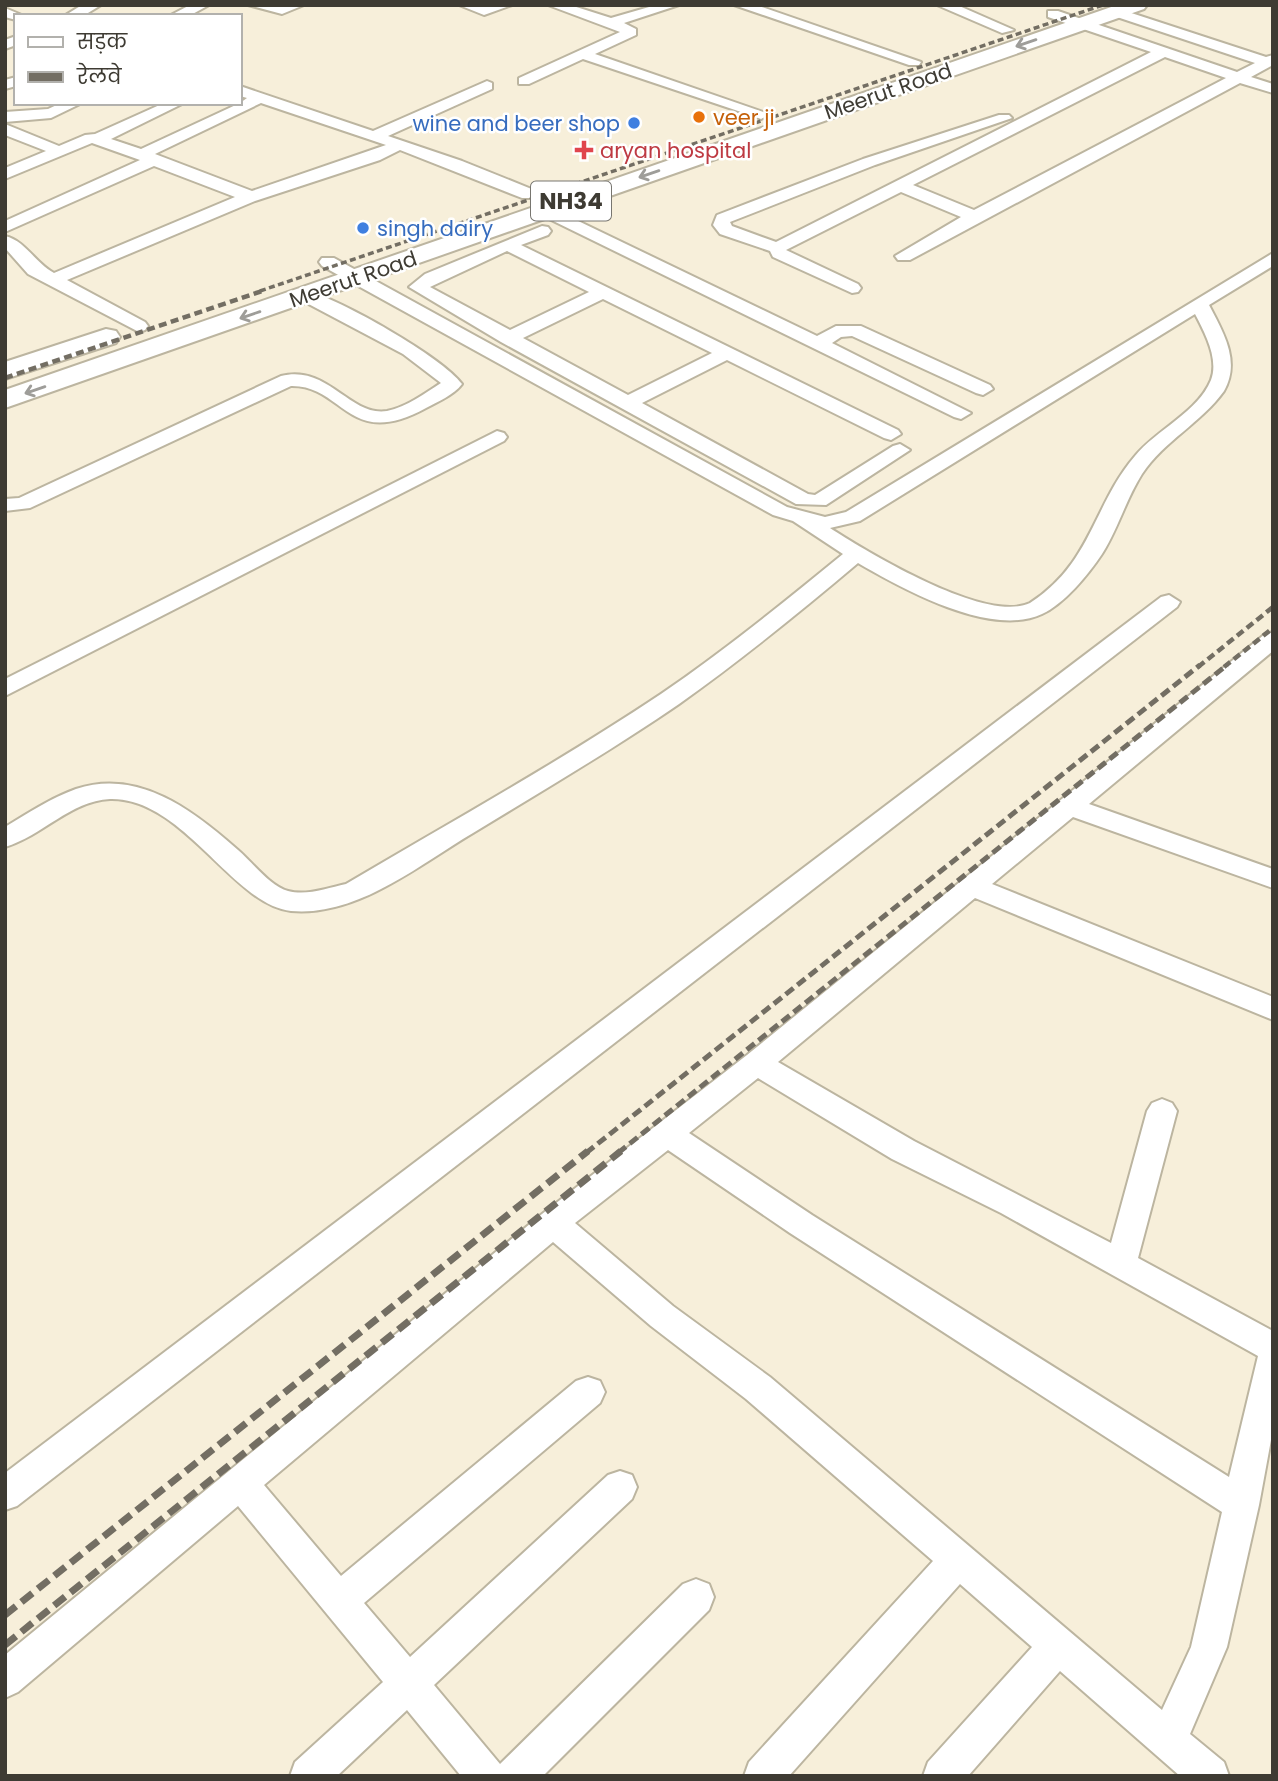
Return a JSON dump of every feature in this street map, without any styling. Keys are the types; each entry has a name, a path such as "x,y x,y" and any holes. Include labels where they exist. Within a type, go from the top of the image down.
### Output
{"highway":[{"name":"Meerut Road","path":"415,232 538,211 761,114 1065,12 1127,9"},
{"name":"Meerut Road","path":"5,400 484,232 1065,12"},
{"name":"Meerut Road","path":"303,270 353,253"},
{"path":"5,371 164,317"}],"street":[{"path":"75,14 94,5"},
{"path":"181,14 202,5"},
{"path":"255,5 282,10 297,5"},
{"path":"467,5 484,11 505,5"},
{"path":"524,81 631,32 611,22 555,5"},
{"path":"611,22 672,5"},
{"path":"741,5 914,62"},
{"path":"767,15 797,5"},
{"path":"944,5 1007,30"},
{"path":"1127,9 1270,60"},
{"path":"1065,12 1163,52 1273,89"},
{"path":"777,248 1163,52"},
{"path":"584,55 761,114"},
{"path":"904,256 1270,60"},
{"path":"374,136 487,86"},
{"path":"242,92 399,145 961,413"},
{"path":"5,228 260,98"},
{"path":"5,117 51,113 70,105"},
{"path":"5,174 83,140 98,139 173,105"},
{"path":"852,288 779,253 777,248 726,230 722,225 723,219 941,137 1051,107"},
{"path":"5,129 59,151"},
{"path":"98,139 252,197"},
{"path":"53,280 252,197 348,166 399,145"},
{"path":"899,185 963,211 970,215 970,219"},
{"path":"484,232 507,245 727,353 896,442 819,501 811,502 796,497 418,287 431,278 507,245 538,211"},
{"path":"5,241 20,249 24,259 34,270 139,326"},
{"path":"800,518 825,523 853,517 1200,306 1273,258"},
{"path":"5,266 24,259"},
{"path":"328,262 746,492 800,518 855,555 960,602 1000,612 1021,613 1038,608 1089,557 1141,461 1204,401 1221,379 1222,366 1216,338 1200,306"},
{"path":"508,338 602,292"},
{"path":"5,505 23,504 288,380 298,378 320,385 367,415 378,417 404,410 452,384 443,373 403,346 307,296"},
{"path":"819,343 836,332 854,330 984,389"},
{"path":"628,403 727,353"},
{"path":"5,689 497,437"},
{"path":"5,838 86,795 122,792 144,797 170,809 272,895 288,901 309,902 353,892 578,759 671,698 771,624 855,555"},
{"path":"5,1494 1169,602"},
{"path":"5,1679 553,1223 757,1063 1273,639"},
{"path":"1070,806 1273,879"},
{"path":"972,886 1273,1009"},
{"path":"757,1063 903,1150 1121,1262 1273,1348"},
{"path":"1121,1262 1162,1111"},
{"path":"668,1134 801,1224 1242,1505"},
{"path":"553,1223 662,1316 758,1388 1058,1646 1188,1763"},
{"path":"1188,1763 1208,1650 1232,1558 1258,1413 1273,1359"},
{"path":"340,1600 587,1392"},
{"path":"240,1482 486,1776"},
{"path":"309,1776 620,1487"},
{"path":"763,1776 958,1560"},
{"path":"515,1776 696,1597"},
{"path":"942,1776 1058,1646"}],"railway":[{"path":"260,291 1103,5"},
{"path":"5,378 265,290"},
{"path":"1198,667 1273,607"},
{"path":"1224,667 1273,628"},
{"path":"586,1153 1200,665"},
{"path":"618,1153 1227,665"},
{"path":"5,1615 588,1151"},
{"path":"5,1645 621,1151"}],"place":[{"name":"veer ji","path":"699,117"},
{"name":"wine and beer shop","path":"634,123"},
{"name":"aryan hospital","path":"584,150"},
{"name":"singh dairy","path":"363,228"}]}
